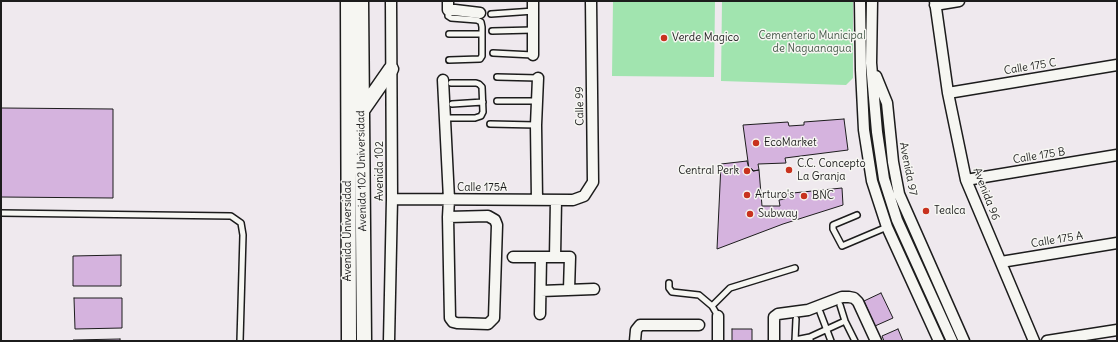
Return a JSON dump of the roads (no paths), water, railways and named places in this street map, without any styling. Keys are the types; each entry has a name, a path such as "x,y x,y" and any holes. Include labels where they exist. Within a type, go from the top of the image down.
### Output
{"main road":[{"name":"Avenida Universidad","path":"348,1 348,340"},
{"name":"Avenida 102 Universidad","path":"361,1 364,341"},
{"path":"361,112 391,69"}],"street":[{"name":"Avenida 102","path":"389,341 392,199 391,1"},
{"name":"Calle 99","path":"572,200 584,196 593,182 591,1"},
{"path":"860,1 864,130 872,181 887,227 940,341"},
{"path":"872,1 871,63 877,132 884,179 897,220 952,341"},
{"path":"935,3 959,1"},
{"name":"Avenida 96","path":"935,3 948,93 966,180 1034,341"},
{"path":"448,6 455,10 480,13"},
{"path":"533,56 534,6"},
{"name":"Avenida 97","path":"871,63 887,103 893,162 899,194 964,341"},
{"name":"Calle 175 C","path":"948,93 1117,65"},
{"path":"537,200 536,125 538,78"},
{"path":"447,81 445,118 449,200 448,217 450,318 453,322 458,323 488,324 494,318 497,225 495,220 488,216 448,217"},
{"name":"Calle 175 B","path":"966,180 1117,155"},
{"name":"Calle 175A","path":"392,199 572,200"},
{"path":"554,257 556,200"},
{"name":"Calle 175 A","path":"1001,262 1117,243"},
{"path":"513,257 570,257 569,290"},
{"path":"540,314 541,257"},
{"path":"540,291 594,289"},
{"path":"774,341 774,318 778,314 808,310 842,297 854,298 858,302 876,341"},
{"path":"718,316 718,341"},
{"path":"635,341 636,330 640,324 699,324"},
{"path":"1047,341 1117,330"},
{"path":"1090,334 1098,337 1102,341"}],"lane":[{"path":"448,6 448,16 451,18 477,20 481,22 482,34 482,56 480,59 449,60"},
{"path":"491,14 534,6"},
{"path":"492,31 534,30"},
{"path":"449,34 482,34"},
{"path":"493,53 533,56"},
{"path":"497,78 538,78"},
{"path":"445,118 475,118 481,116 483,112 482,87 480,84 447,81"},
{"path":"496,101 537,101"},
{"path":"452,104 483,102"},
{"path":"490,124 536,125"},
{"path":"1,214 232,216 241,223 243,235 240,341"},
{"path":"857,215 833,225 833,229 842,246 887,227"},
{"path":"712,306 730,288 796,268"},
{"path":"669,283 672,292 699,295 712,306 718,316"},
{"path":"840,305 845,322 855,341"},
{"path":"820,312 831,341"},
{"path":"796,319 795,340 810,339 826,329 845,322"}],"place":[{"name":"Verde Magico","path":"664,38"},
{"name":"EcoMarket","path":"756,143"},
{"name":"C.C. Concepto La Granja","path":"789,170"},
{"name":"Central Perk","path":"747,171"},
{"name":"Arturo's","path":"747,195"},
{"name":"BNC","path":"804,196"},
{"name":"Tealca","path":"926,211"},
{"name":"Subway","path":"750,214"}],"park label":[{"name":"Cementerio Municipal de Naguanagua","path":"812,42"}]}
